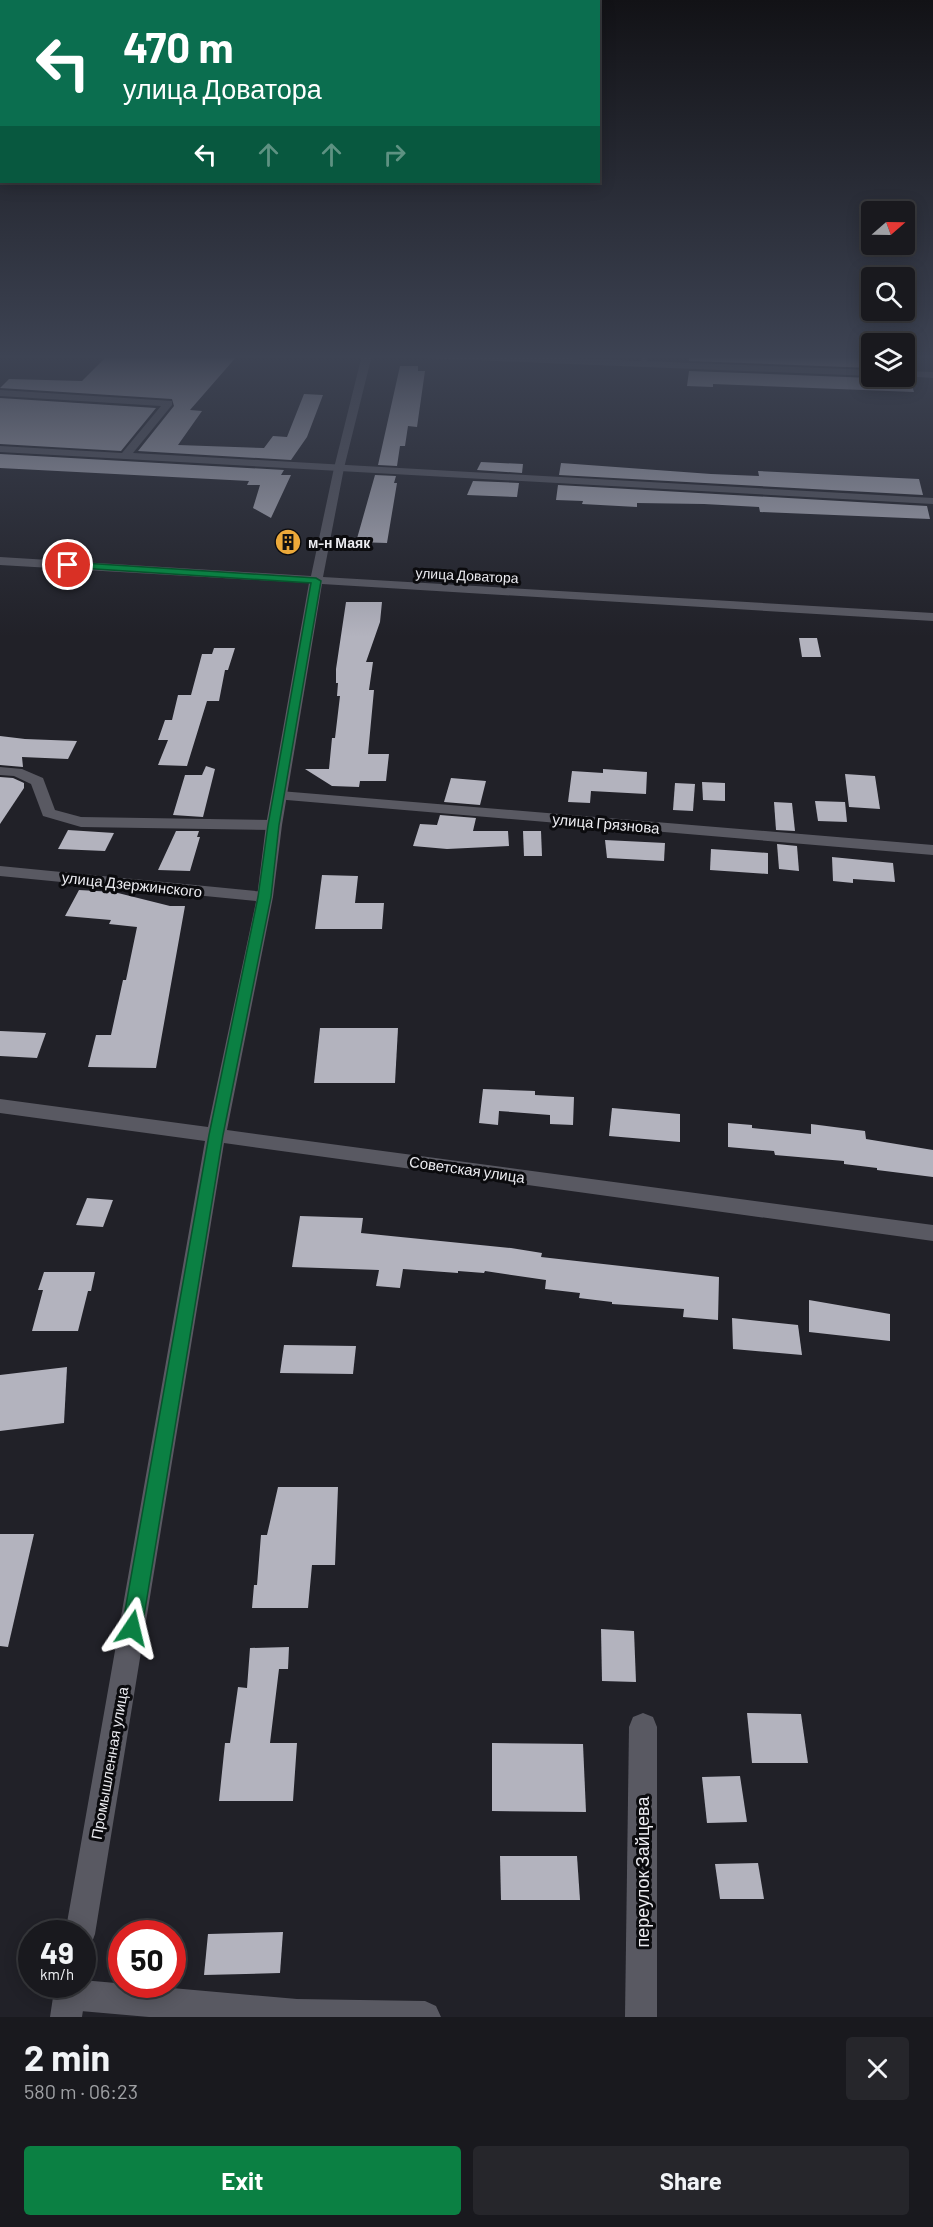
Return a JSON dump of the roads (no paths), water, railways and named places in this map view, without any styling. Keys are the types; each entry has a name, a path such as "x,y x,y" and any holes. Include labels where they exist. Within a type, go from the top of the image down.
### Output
{"street":[{"path":"2,449 933,501"},
{"path":"125,456 131,449"},
{"name":"Промышленная улица","path":"82,1920 216,1135 265,897 274,825 316,581 344,449"},
{"name":"улица Доватора","path":"0,561 933,617"},
{"path":"0,771 17,772 38,781 48,813 81,822 274,825"},
{"name":"улица Грязнова","path":"280,796 933,850"},
{"name":"улица Дзержинского","path":"0,871 265,897"},
{"name":"Советская улица","path":"0,1106 933,1233"},
{"name":"переулок Зайцева","path":"641,2017 643,1727"},
{"path":"69,1999 297,2015 425,2017"}],"place":[{"name":"м-н Маяк","path":"288,542"}]}
